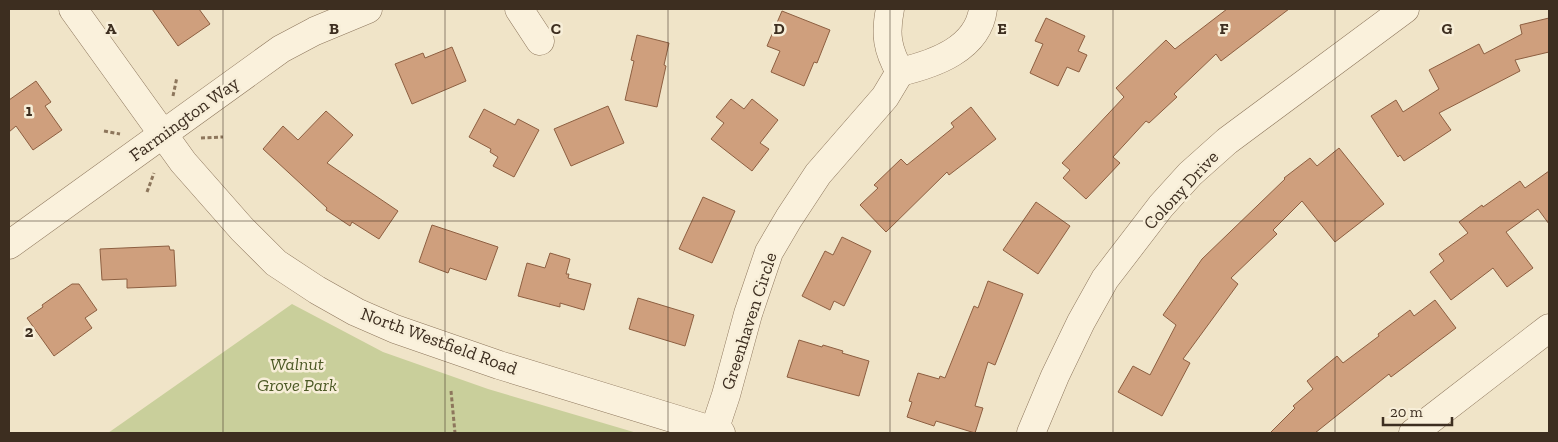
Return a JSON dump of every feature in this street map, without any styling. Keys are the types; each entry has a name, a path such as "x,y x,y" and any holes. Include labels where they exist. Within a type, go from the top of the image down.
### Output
{"street":[{"name":"North Westfield Road","path":"73,9 182,162 242,229 276,263 317,290 356,312 395,329 499,365 718,432"},
{"name":"Farmington Way","path":"9,245 281,49 368,9"},
{"path":"519,9 540,41"},
{"path":"890,9 886,28 890,56 900,72 925,66 955,52 971,38 982,19 983,9"},
{"name":"Colony Drive","path":"1031,433 1055,376 1105,279 1161,206 1190,174 1227,141 1405,9"},
{"name":"Greenhaven Circle","path":"718,432 726,394 748,314 769,252 818,174 885,97 900,72"},
{"path":"1413,433 1549,328"}],"path":[{"path":"173,99 177,77"},
{"path":"104,130 124,135"},
{"path":"201,138 223,138"},
{"path":"147,192 154,172"},
{"path":"451,391 456,433"}],"green space":[{"name":"Walnut Grove Park","path":"292,304 383,352 488,389 637,433 108,433"}],"building":[{"path":"152,9 199,9 210,24 178,46"},
{"path":"1227,9 1289,9 1221,61 1216,54 1174,94 1177,97 1149,123 1146,121 1113,157 1120,163 1086,199 1063,178 1070,170 1062,163 1124,97 1116,88 1166,40 1175,49"},
{"path":"782,11 830,30 817,63 814,62 804,86 771,72 780,51 767,46"},
{"path":"1046,18 1085,36 1078,51 1087,55 1079,72 1067,67 1058,86 1030,73 1043,44 1035,41"},
{"path":"1549,18 1549,52 1515,60 1520,71 1439,113 1451,130 1404,161 1400,155 1398,157 1371,116 1396,100 1403,112 1439,89 1429,70 1479,44 1484,54 1522,34 1520,25"},
{"path":"637,35 669,43 657,107 625,100 634,61 631,60"},
{"path":"452,47 466,81 412,104 395,64 423,53 425,58"},
{"path":"36,81 51,102 45,106 62,130 33,150 16,126 9,132 9,100"},
{"path":"731,99 744,109 752,99 778,120 760,143 769,149 752,171 711,139 724,123 716,117"},
{"path":"608,106 624,143 571,166 554,129"},
{"path":"971,107 996,139 949,175 947,172 886,232 860,205 878,188 874,185 901,159 907,165 954,127 951,123"},
{"path":"484,109 515,125 518,119 539,130 514,177 493,166 498,157 490,152 491,149 469,137"},
{"path":"326,111 353,135 327,163 398,211 379,239 352,222 350,226 326,210 327,208 263,149 283,126 298,140"},
{"path":"1339,148 1384,204 1335,242 1302,201 1273,230 1277,234 1231,278 1238,284 1183,359 1190,363 1162,416 1118,392 1133,366 1150,375 1176,325 1163,315 1202,259 1284,178 1310,158 1317,166"},
{"path":"1549,171 1549,224 1538,209 1506,232 1533,268 1507,287 1493,268 1451,300 1430,272 1444,261 1439,254 1468,233 1459,222 1520,181 1525,188"},
{"path":"703,197 735,211 712,263 679,249"},
{"path":"1036,202 1070,226 1038,274 1003,250"},
{"path":"432,225 498,247 486,280 450,268 448,273 419,262"},
{"path":"842,237 871,251 844,306 834,301 830,310 802,296 825,251 833,255"},
{"path":"169,246 170,250 174,250 176,286 127,288 127,279 102,280 100,249"},
{"path":"550,253 570,259 566,274 569,274 568,278 591,284 584,310 560,303 560,307 518,296 527,263 545,268"},
{"path":"988,281 1023,294 995,365 988,362 975,406 983,408 975,433 936,421 934,426 907,417 912,402 909,401 918,373 939,379 940,376 945,378 974,306 978,308"},
{"path":"72,284 79,284 97,310 85,318 92,328 54,356 27,318"},
{"path":"638,298 694,315 685,346 629,329"},
{"path":"1435,300 1456,328 1391,377 1389,374 1315,433 1270,433 1295,408 1293,406 1313,389 1307,381 1337,356 1343,363 1410,310 1414,316"},
{"path":"799,340 843,351 842,353 869,361 859,396 787,377"}]}
